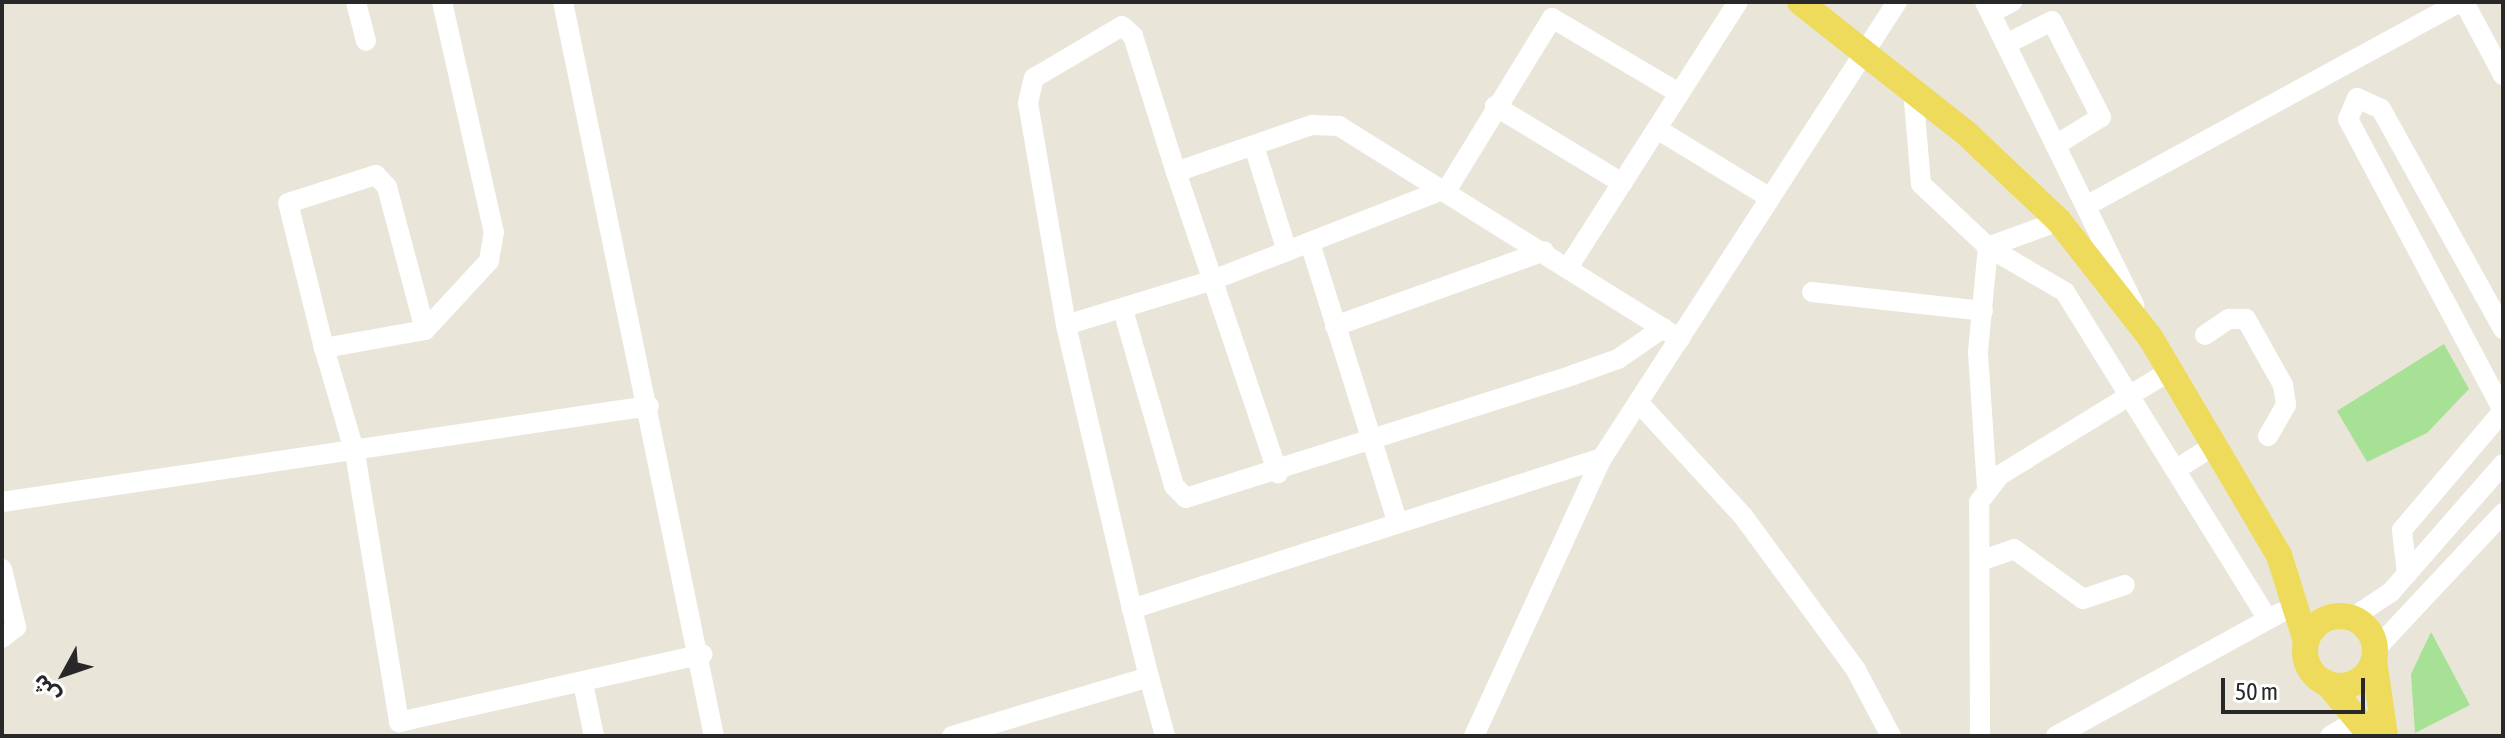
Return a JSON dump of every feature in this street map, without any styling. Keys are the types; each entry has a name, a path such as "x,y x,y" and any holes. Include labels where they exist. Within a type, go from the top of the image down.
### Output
{"main road":[{"path":"1800,2 1865,49 1913,89 2059,221 2150,337 2279,555 2297,603 2311,671 2327,683 2364,728"},
{"path":"2279,555 2348,617 2369,631 2385,736"},
{"path":"2306,641 2325,619 2348,617"},
{"path":"2327,683 2350,684 2374,656"}],"street":[{"path":"356,2 366,41"},
{"path":"324,348 425,330 481,273 495,241 442,2"},
{"path":"563,2 702,654 714,736"},
{"path":"1569,266 1738,2"},
{"path":"1474,736 1602,458 1639,403 1671,334 1770,198 1897,2"},
{"path":"2012,2 1988,7 2150,337"},
{"path":"2086,206 2462,2 2497,49 2503,75"},
{"path":"1066,325 1213,280 1448,188 1495,106 1552,18 1679,93"},
{"path":"2006,44 2052,21 2101,117 2056,145"},
{"path":"1165,736 1066,325 1028,103 1034,78 1118,26 1127,28 1278,473"},
{"path":"1913,89 1921,184 1988,247 2065,292 2268,619"},
{"path":"2407,574 2402,530 2503,411 2348,119 2357,98 2381,109 2503,329"},
{"path":"1495,106 1622,183"},
{"path":"1176,172 1312,125 1339,126 1448,188 1671,334"},
{"path":"1657,129 1770,198"},
{"path":"1254,146 1287,251"},
{"path":"425,330 387,187 376,175 288,203 324,348 355,453 400,729 702,654"},
{"path":"1988,247 2059,221"},
{"path":"1310,243 1398,523"},
{"path":"1987,488 1978,352 1988,247"},
{"path":"1335,326 1544,251"},
{"path":"1812,292 1983,311"},
{"path":"1123,310 1177,493 1201,496 1618,359 1671,334"},
{"path":"2205,335 2229,319 2246,319 2283,385 2286,405 2268,436"},
{"path":"1980,736 1979,502 1987,488 2131,399 2170,371"},
{"path":"1639,403 1743,516 1856,670 1891,736"},
{"path":"2,502 355,453 649,406"},
{"path":"2175,470 2213,446"},
{"path":"1132,609 1602,458"},
{"path":"2348,617 2407,574 2503,464"},
{"path":"2374,656 2503,513"},
{"path":"1980,561 2014,549 2083,599 2125,585"},
{"path":"2,569 16,627 2,638"},
{"path":"2056,736 2297,603"},
{"path":"952,736 1149,677"},
{"path":"583,683 594,736"},
{"path":"2330,736 2364,728"}],"green space":[{"path":"2444,344 2469,389 2427,433 2367,462 2337,411"},
{"path":"2431,632 2470,705 2415,733 2411,674"}]}
